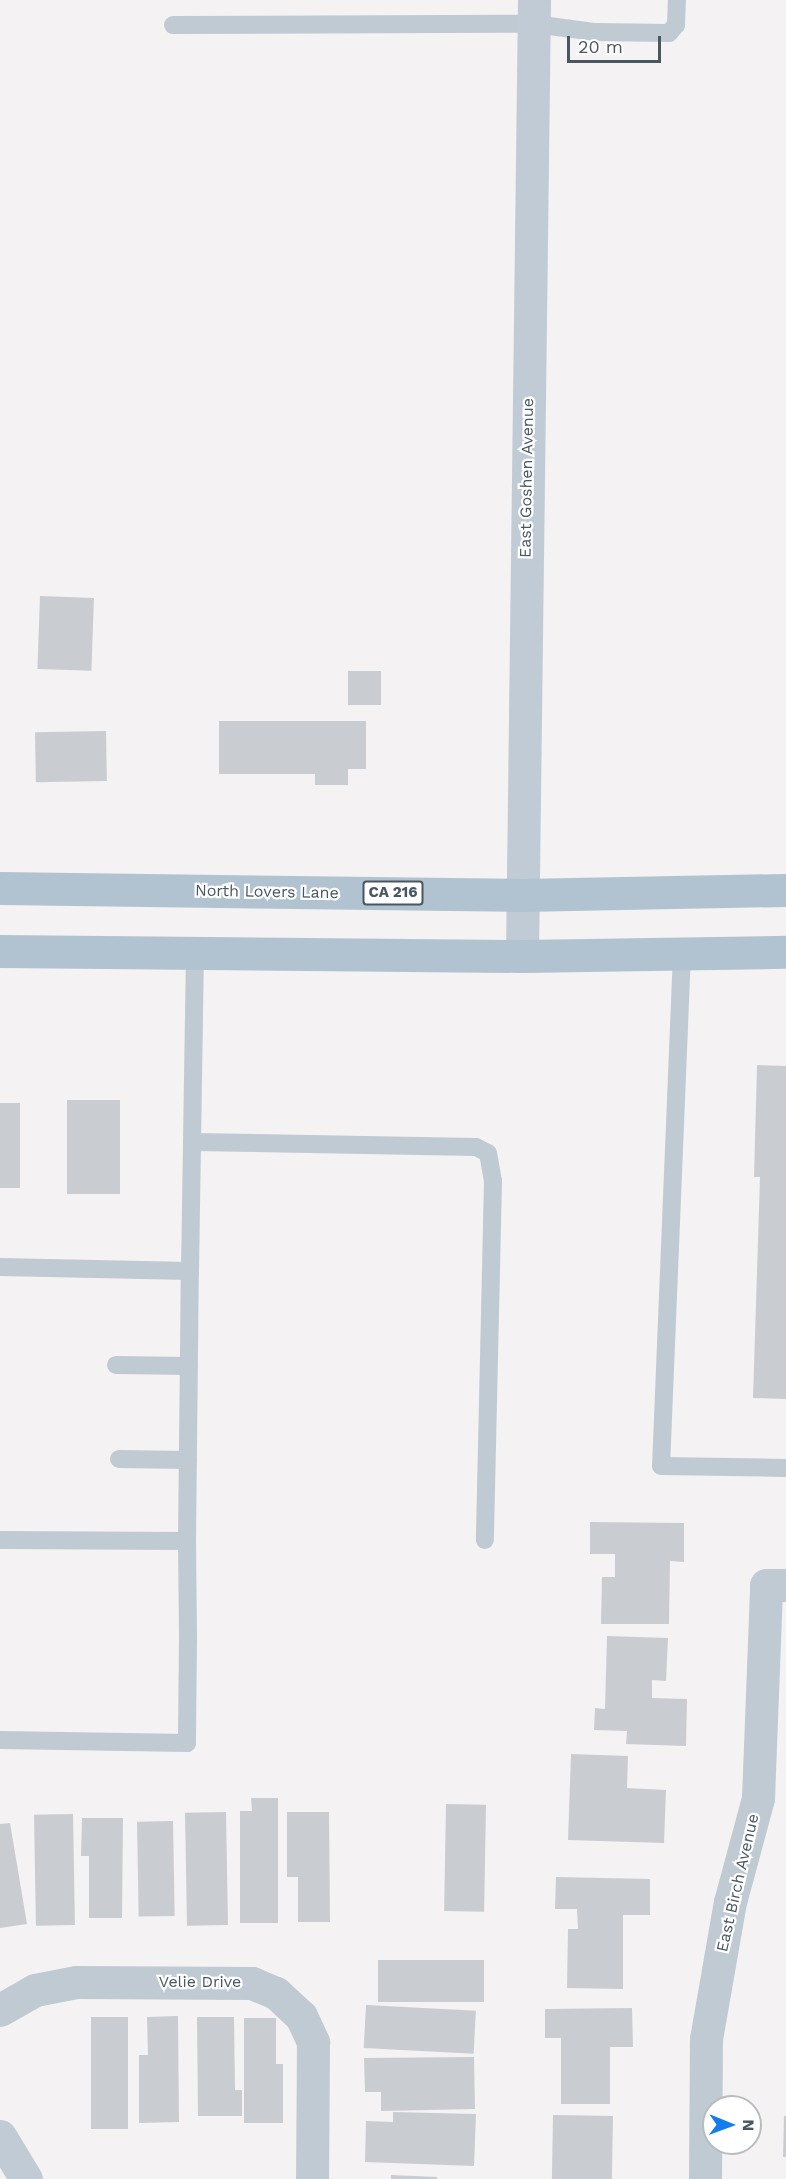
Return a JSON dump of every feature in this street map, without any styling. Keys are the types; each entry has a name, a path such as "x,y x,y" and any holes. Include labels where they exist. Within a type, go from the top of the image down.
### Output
{"main road":[{"name":"North Lovers Lane","path":"0,888 521,895 786,890"},
{"path":"0,951 195,955 522,956 786,952"}],"street":[{"name":"East Goshen Avenue","path":"522,956 534,12"},
{"name":"East Birch Avenue","path":"705,2179 706,2039 730,1902 758,1798 776,1586"},
{"name":"Velie Drive","path":"0,2010 34,1990 76,1982 252,1983 276,1993 301,2016 313,2042 312,2179"},
{"path":"0,2136 26,2179"}],"lane":[{"path":"173,25 534,12 596,32 669,33 676,25 676,0"},
{"path":"682,953 661,1466 786,1468"},
{"path":"0,1740 187,1743 187,1541 195,955"},
{"path":"192,1142 476,1147 488,1153 493,1181 485,1540"},
{"path":"0,1267 190,1271"},
{"path":"116,1365 189,1366"},
{"path":"119,1459 188,1460"},
{"path":"0,1540 187,1541"}],"building":[{"path":"40,596 94,598 91,671 37,669"},
{"path":"348,671 381,671 381,705 348,705"},
{"path":"219,721 366,721 366,769 348,769 348,785 315,785 315,774 219,774"},
{"path":"106,731 107,781 36,782 35,732"},
{"path":"757,1065 786,1066 786,1399 753,1398 760,1177 754,1177"},
{"path":"67,1100 120,1100 120,1194 67,1194"},
{"path":"0,1103 20,1103 20,1188 0,1188"},
{"path":"590,1522 684,1523 684,1562 670,1561 669,1624 601,1624 602,1577 615,1577 615,1554 590,1554"},
{"path":"607,1636 668,1638 666,1681 652,1680 652,1698 687,1699 686,1746 626,1744 627,1731 594,1730 595,1708 605,1709"},
{"path":"571,1754 628,1756 627,1788 666,1790 664,1843 568,1840"},
{"path":"251,1798 278,1798 278,1923 240,1923 240,1811 252,1811"},
{"path":"446,1804 486,1805 484,1912 444,1911"},
{"path":"226,1812 228,1925 187,1926 185,1813"},
{"path":"287,1812 329,1812 330,1922 298,1922 298,1877 287,1877"},
{"path":"73,1814 75,1925 36,1926 34,1815"},
{"path":"82,1818 123,1818 122,1918 89,1918 89,1856 81,1856"},
{"path":"173,1821 175,1916 139,1917 137,1822"},
{"path":"10,1823 27,1924 0,1928 0,1824"},
{"path":"556,1877 650,1879 650,1915 623,1915 623,1989 567,1988 568,1929 578,1929 577,1909 555,1909"},
{"path":"378,1960 484,1960 484,2002 378,2002"},
{"path":"366,2005 476,2011 474,2054 364,2048"},
{"path":"632,2008 633,2047 610,2047 610,2104 561,2104 561,2038 545,2038 545,2009"},
{"path":"178,2016 179,2122 139,2123 139,2055 148,2055 147,2017"},
{"path":"91,2017 128,2017 128,2129 91,2129"},
{"path":"197,2017 234,2017 235,2090 242,2090 242,2116 198,2116"},
{"path":"244,2018 276,2018 276,2064 283,2064 283,2123 244,2123"},
{"path":"474,2057 475,2109 381,2111 381,2092 365,2092 364,2058"},
{"path":"393,2112 476,2114 474,2166 365,2162 366,2121 393,2122"},
{"path":"553,2115 613,2116 612,2179 552,2179"},
{"path":"784,2116 786,2116 786,2157 783,2157"},
{"path":"391,2175 437,2177 437,2179 391,2179"}]}
